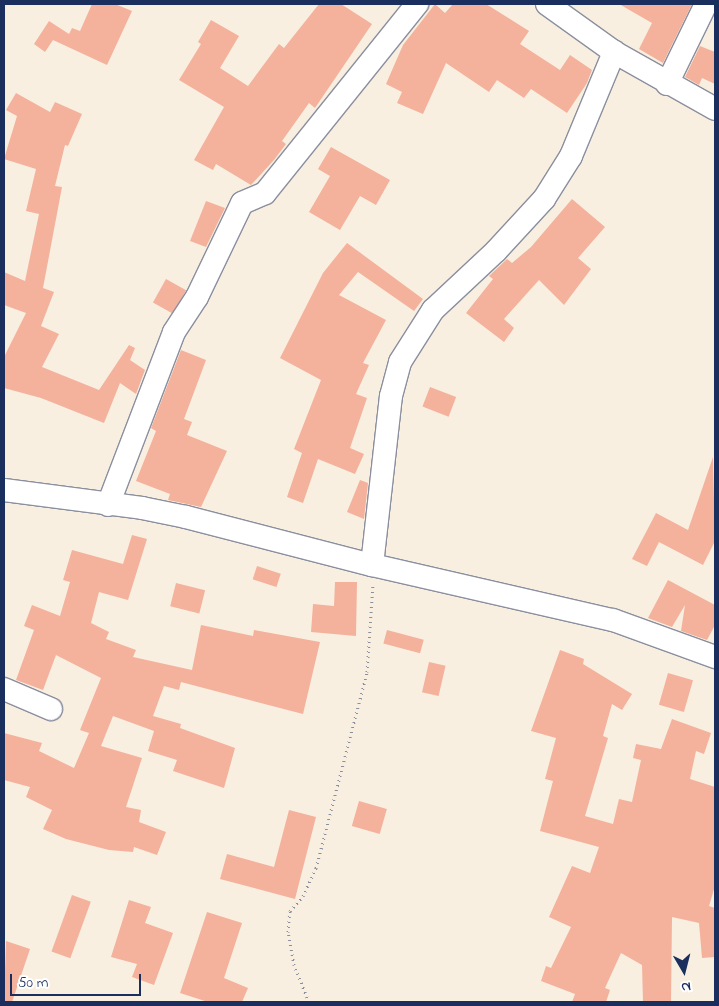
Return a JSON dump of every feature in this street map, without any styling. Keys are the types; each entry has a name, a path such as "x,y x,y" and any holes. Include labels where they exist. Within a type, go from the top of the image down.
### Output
{"street":[{"path":"108,505 174,332 197,297 242,203 265,193 417,4"},
{"path":"547,4 614,52 667,84 715,109"},
{"path":"667,84 706,4"},
{"path":"372,565 391,396 400,362 433,310 496,251 544,199 571,156 614,52"},
{"path":"4,490 186,517 372,565 613,620 715,657"},
{"path":"4,690 51,709"}],"path":[{"path":"309,1002 294,965 288,932 290,911 303,896 316,868 367,672 374,601 372,565"}],"building":[{"path":"92,4 115,4 132,11 107,65 53,40 45,52 34,44 49,21 69,34 72,28 80,31"},
{"path":"319,4 341,4 372,24 315,108 309,103 282,141 286,144 274,160 251,185 216,164 213,170 194,160 224,107 179,80 201,44 198,42 211,20 239,36 220,68 248,86 279,44 284,48"},
{"path":"435,4 445,13 453,4 486,4 529,31 520,44 560,70 570,55 592,70 587,83 567,113 531,89 524,98 497,80 489,92 446,63 423,114 397,103 402,92 386,84 403,45"},
{"path":"619,4 692,4 663,63 639,49 652,23"},
{"path":"700,46 715,52 715,84 702,78 699,85 685,77"},
{"path":"16,93 50,112 55,102 82,114 68,146 65,145 55,186 62,187 43,288 54,292 41,326 59,334 42,367 99,390 129,345 135,348 130,360 145,370 136,394 120,383 104,423 41,398 4,388 4,357 26,313 4,305 4,272 25,281 39,214 26,211 36,169 4,159 17,116 6,110"},
{"path":"331,147 390,180 376,205 360,196 340,230 309,212 330,176 318,169"},
{"path":"572,199 605,227 578,258 591,269 564,305 539,280 504,319 514,328 504,342 466,313 493,279 489,276 507,259 512,263 531,247"},
{"path":"206,201 225,208 206,247 190,241"},
{"path":"347,243 423,299 414,311 358,272 339,295 386,320 363,363 369,365 356,394 367,398 350,448 364,454 355,474 318,459 303,503 287,497 302,453 294,449 321,380 280,358 323,273"},
{"path":"166,279 186,290 173,314 153,303"},
{"path":"181,350 206,360 184,419 192,422 187,435 227,451 201,507 168,500 170,494 136,481 156,431 151,428"},
{"path":"430,387 456,397 449,417 422,407"},
{"path":"713,457 715,541 703,565 659,542 647,566 632,559 656,513 688,530"},
{"path":"360,480 368,483 364,519 347,512"},
{"path":"132,535 147,539 128,600 99,592 91,623 109,632 106,639 136,650 133,657 192,670 201,625 253,636 254,630 320,642 303,714 181,682 179,690 164,686 153,716 181,724 180,728 235,748 224,788 173,771 177,760 148,751 154,731 113,716 101,746 142,758 126,807 141,810 139,822 166,832 157,855 134,847 133,852 109,850 66,839 43,829 52,810 26,797 30,787 4,780 4,733 42,743 39,751 74,768 89,733 80,730 101,678 56,655 43,690 16,680 34,630 24,626 32,605 60,616 70,582 63,580 72,550 123,564"},
{"path":"257,566 281,574 276,587 253,579"},
{"path":"668,580 715,605 715,625 707,640 681,631 685,605 672,627 648,618"},
{"path":"335,582 357,582 356,636 311,632 313,604 334,606"},
{"path":"176,583 205,590 199,614 170,606"},
{"path":"387,630 424,640 420,653 383,644"},
{"path":"560,650 584,659 583,664 632,694 622,710 612,704 603,736 608,738 585,816 613,824 619,799 632,802 641,760 633,758 636,744 661,749 672,719 711,733 704,754 696,751 690,779 715,787 715,886 709,906 715,908 715,957 702,958 699,923 672,917 671,1002 643,1002 642,965 621,953 605,988 610,990 606,1002 572,1002 575,994 541,981 546,966 551,968 571,927 549,917 572,866 590,873 599,847 540,831 553,781 545,779 556,738 531,731"},
{"path":"429,662 446,666 439,696 422,692"},
{"path":"668,673 693,680 684,712 659,705"},
{"path":"359,801 387,809 380,834 352,826"},
{"path":"289,810 316,817 295,899 220,879 227,854 274,867"},
{"path":"72,895 91,902 70,958 51,951"},
{"path":"129,900 151,907 145,923 173,933 154,985 132,977 137,964 111,957"},
{"path":"207,912 242,923 224,978 248,988 242,1002 208,1002 180,993"},
{"path":"6,941 30,949 12,1002 4,1002"}]}
